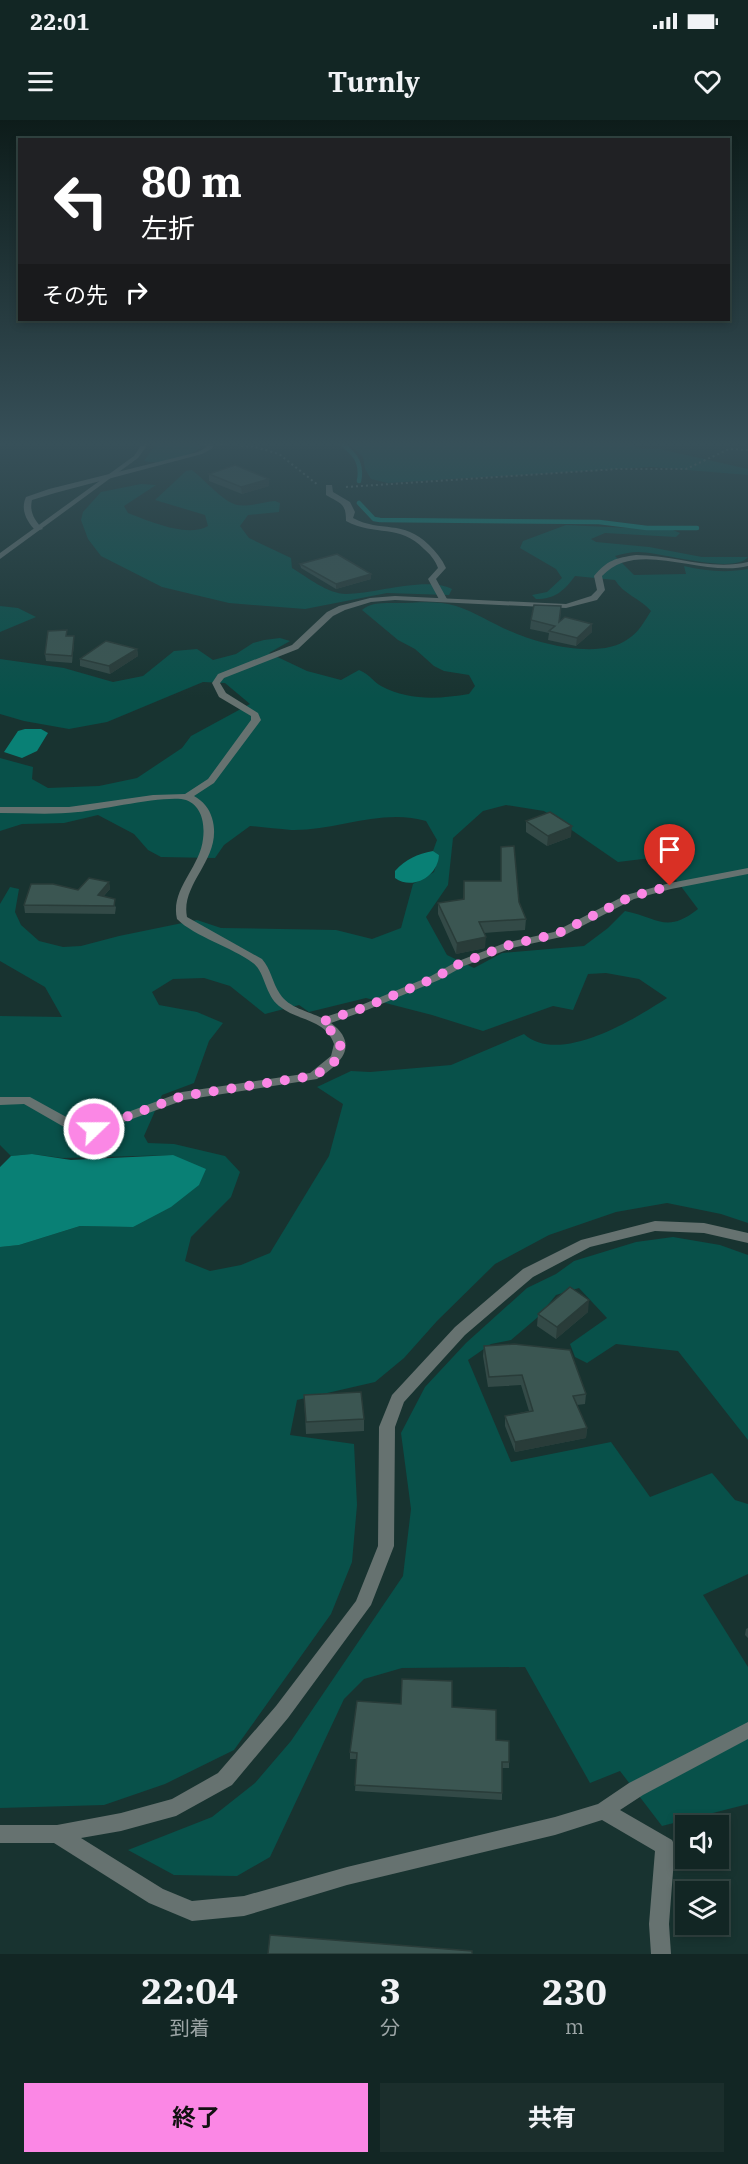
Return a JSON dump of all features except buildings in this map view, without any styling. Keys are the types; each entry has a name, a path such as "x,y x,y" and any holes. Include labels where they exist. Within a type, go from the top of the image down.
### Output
{"street":[{"path":"0,557 42,527"},
{"path":"376,527 400,528 410,531 421,539 440,562 442,568 432,579 442,600"},
{"path":"187,797 211,781 256,720 255,715 222,695 216,683 221,676 296,647 330,614 342,608 370,600 394,598 566,606 594,598 601,591 598,576 601,570 622,559 646,556 717,567 748,564"},
{"path":"0,810 75,810 170,796 187,797 199,804 209,822 211,837 203,858 183,894 180,912 182,919 258,961 266,969 275,997 290,1010 321,1022 336,1034 341,1047 338,1058 328,1068 313,1076 182,1096 94,1129 76,1128 26,1100 0,1101"},
{"path":"321,1022 363,1008 435,978 459,964 509,945 557,934 630,897 670,886 748,872"},
{"path":"0,1834 57,1834 121,1822 176,1807 225,1779 282,1712 363,1605 386,1546 387,1426 397,1399 460,1331 528,1273 586,1243 655,1226 704,1228 748,1238"},
{"path":"57,1834 156,1896 192,1911 244,1906 347,1876 555,1826 603,1811 636,1789 748,1730"},
{"path":"603,1811 665,1846 659,1923 661,1954"}],"shaded area":[{"path":"83,527 199,529 206,527 240,527 249,538 291,558 292,568 325,588 339,593 358,593 429,584 452,589 449,595 387,593 305,609 229,603 162,587 101,556 88,539"},
{"path":"562,527 600,527 673,530 680,533 676,537 605,533 591,539 596,542 649,547 702,557 748,557 740,562 728,564 638,552 615,556 634,575 686,574 684,566 716,571 748,569 748,1223 721,1214 667,1203 616,1212 549,1235 495,1264 437,1321 404,1358 375,1382 297,1400 290,1435 354,1444 357,1505 352,1562 331,1614 234,1750 165,1784 104,1805 0,1808 0,1247 19,1245 80,1226 133,1227 173,1155 62,1158 32,1154 11,1156 0,1145 0,1016 62,1017 45,987 0,961 0,904 10,887 19,889 15,912 21,925 39,941 63,947 81,946 197,920 221,928 336,930 372,939 401,928 413,884 434,872 439,855 433,851 437,840 426,821 393,817 308,829 291,830 250,826 224,845 215,858 161,857 148,850 134,834 98,815 64,823 22,824 0,831 0,758 33,767 32,779 48,788 99,786 137,778 182,748 191,736 250,704 225,683 203,682 107,722 69,729 24,721 0,714 0,659 64,668 113,682 143,676 174,651 197,649 213,660 236,654 253,643 280,638 290,641 269,653 307,671 341,680 359,670 392,691 413,696 447,697 469,694 475,686 469,675 444,671 434,666 362,610 365,607 383,603 449,604 537,641 586,649 616,645 628,639 638,630 651,611 622,589 615,580 575,576 558,593 549,598 536,599 532,595 547,592 562,578 556,569 520,548 523,541","holes":["506,805 544,811 618,862 659,857 698,909 687,917 670,922 662,922 625,911 608,928 584,946 502,953 474,968 447,955 426,917 448,885 453,838 483,811","606,973 639,979 667,998 636,1017 597,1036 557,1045 539,1043 524,1034 451,1065 370,1072 351,1071 317,1087 343,1104 329,1156 270,1253 241,1265 210,1271 185,1261 191,1237 231,1197 240,1172 225,1156 174,1144 148,1143 144,1136 162,1095 194,1083 209,1041 223,1023 197,1012 159,1005 152,992 173,979 204,978 230,986 265,1014 299,1005 309,1012 366,998 483,1031 553,1006 573,1010 588,974"]},
{"path":"0,606 18,608 36,617 0,632"},
{"path":"41,729 48,733 37,751 22,758 4,752 18,731"},
{"path":"433,851 439,855 438,863 429,875 417,882 409,883 395,878 395,871 403,863 417,855"},
{"path":"32,1154 71,1160 173,1155 206,1169 199,1185 171,1207 133,1227 80,1226 19,1245 0,1247 0,1167 11,1156"},
{"path":"673,1237 720,1245 748,1255 748,1440 678,1351 616,1344 587,1363 575,1357 570,1344 607,1318 579,1288 556,1295 538,1317 511,1340 491,1344 468,1360 511,1462 611,1442 650,1497 712,1473 735,1500 748,1504 748,1574 703,1595 748,1667 748,1804 705,1815 675,1815 675,1823 662,1826 620,1771 590,1783 525,1667 402,1668 364,1679 344,1699 270,1857 237,1876 174,1875 128,1850 212,1817 255,1783 291,1741 403,1576 411,1509 401,1433 425,1387 466,1343 527,1288 556,1274 574,1261 636,1242"}],"waterway":[{"path":"636,527 697,528"}],"route":[{"path":"94,1129 182,1096 313,1076 328,1068 338,1058 341,1047 336,1034 321,1022 363,1008 435,978 459,964 509,945 557,934 630,897 670,886"}]}
